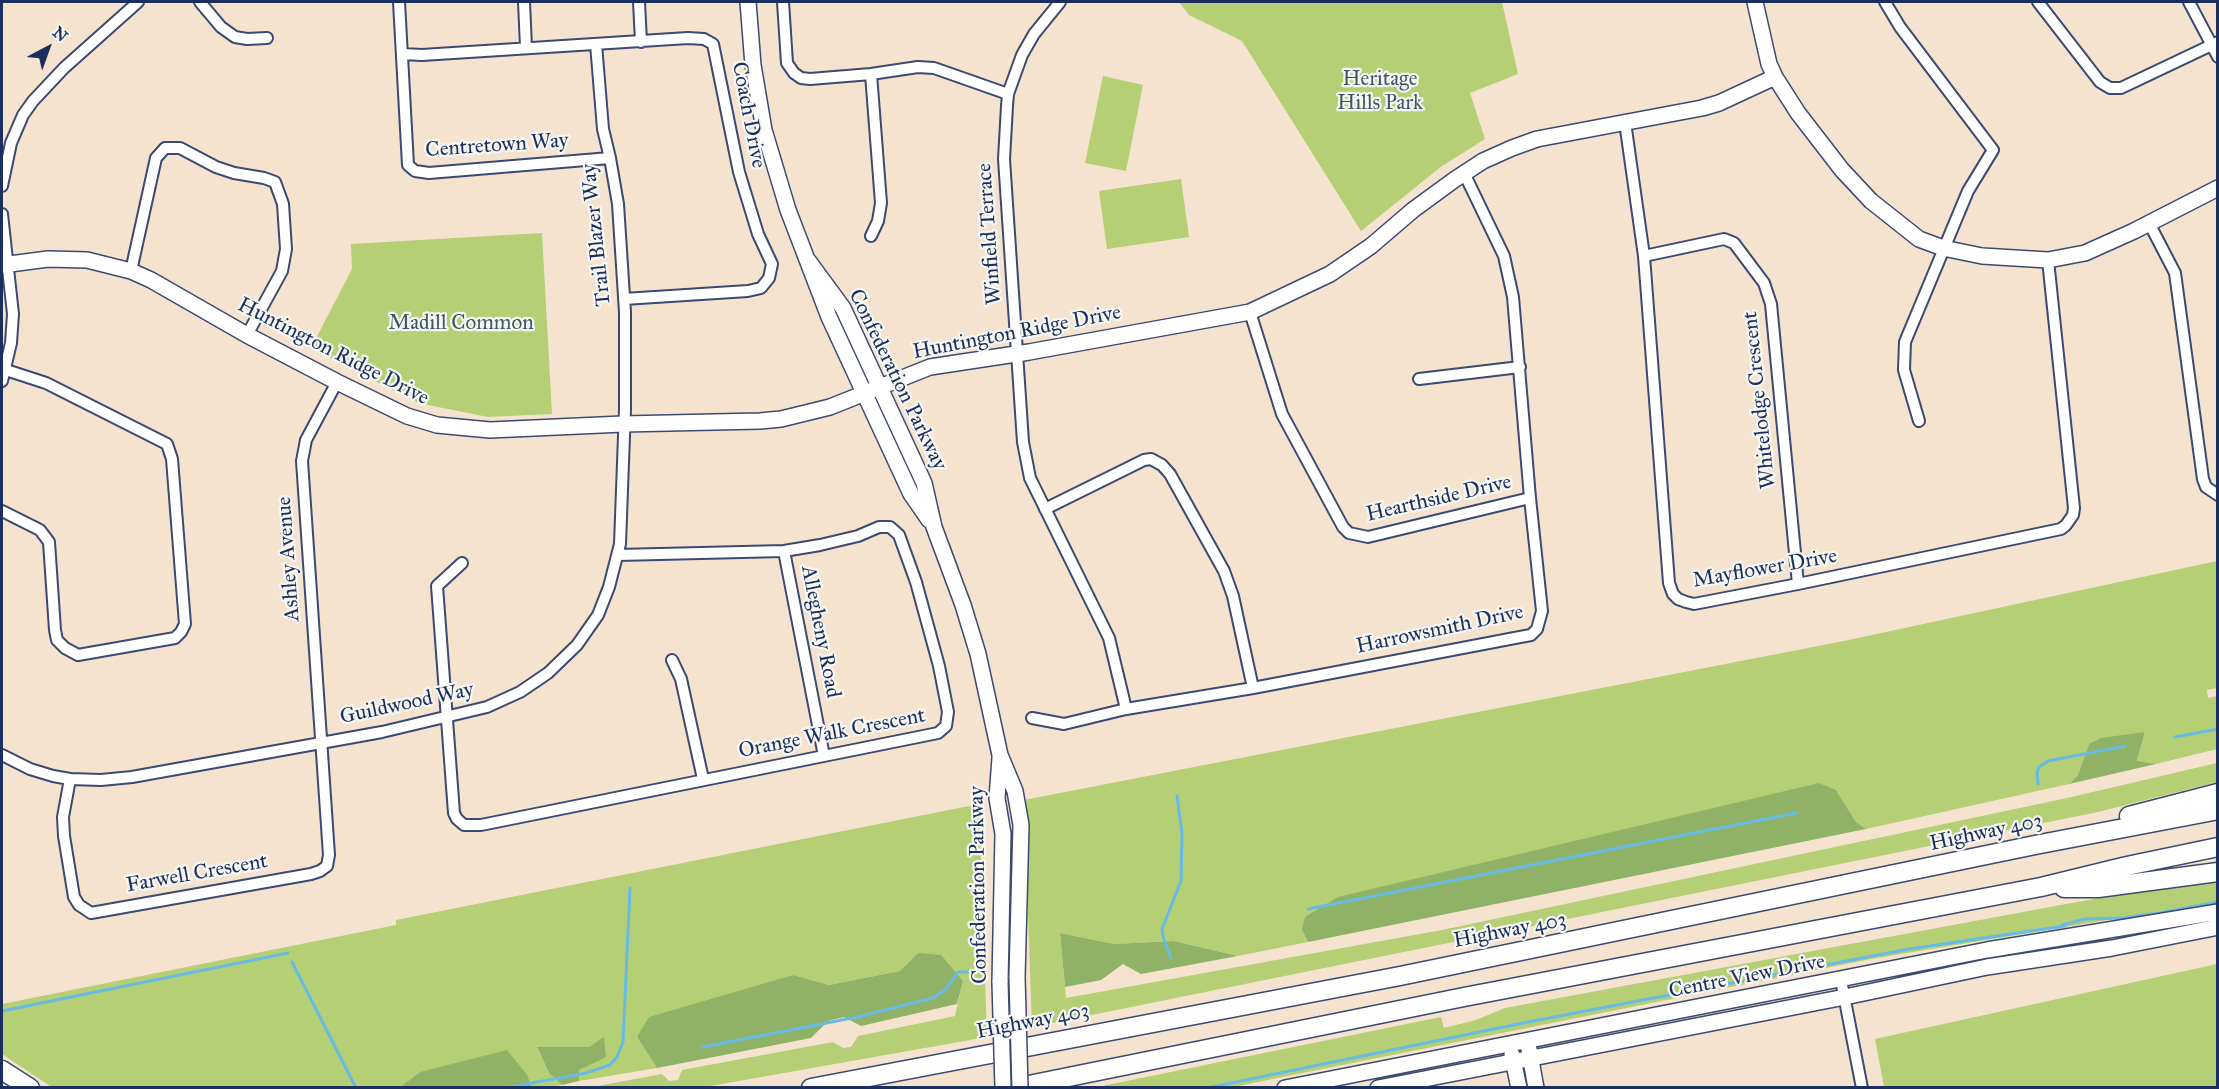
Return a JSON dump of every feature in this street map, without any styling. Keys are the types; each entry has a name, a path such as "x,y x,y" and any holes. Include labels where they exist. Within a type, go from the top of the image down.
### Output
{"highway":[{"path":"2072,838 2127,817 2217,793"},
{"name":"Highway 403","path":"811,1088 1411,974 2217,810"},
{"path":"1014,1088 1447,1001 2041,887 2217,847"},
{"path":"2041,887 2098,888 2217,872"},
{"path":"2,1070 30,1088"}],"street":[{"path":"2,186 11,142 23,115 33,101 64,68 138,2"},
{"path":"200,2 221,27 235,37 267,38"},
{"name":"Centretown Way","path":"399,2 408,165 415,171 429,173 610,158"},
{"path":"524,2 526,47"},
{"path":"639,2 641,42"},
{"name":"Confederation Parkway","path":"748,2 753,65 764,130 785,200 829,317 911,494 934,527"},
{"path":"783,2 788,63 794,73 801,78 871,74 918,67 934,68 1008,94"},
{"name":"Winfield Terrace","path":"1060,2 1034,34 1022,55 1008,94 1004,159 1026,462 1030,478 1109,638 1126,709"},
{"path":"1755,2 1765,52 1774,77 1798,113 1842,170 1871,201 1919,239 1943,248 1982,256 2048,260 2085,253 2148,224 2217,188"},
{"path":"1886,2 1900,27 1993,150 1968,191 1905,342 1904,370 1920,421"},
{"path":"2038,2 2100,82 2110,88 2121,88 2214,43"},
{"path":"2189,2 2214,43 2217,57"},
{"name":"Coach Drive","path":"402,54 422,55 688,38 704,39 713,44 727,123 739,172 758,234 772,264 769,278 761,288 748,291 624,299"},
{"name":"Trail Blazer Way","path":"596,44 603,129 618,204 624,299 625,409 623,424"},
{"path":"871,74 880,203 878,221 871,236"},
{"name":"Huntington Ridge Drive","path":"4,265 48,259 87,260 131,271 338,382 412,418 437,426 490,430 623,424 760,422 830,407 930,367 1017,354 1250,312 1330,274 1371,246 1413,210 1464,173 1495,156 1537,139 1685,112 1710,105 1774,77"},
{"name":"Mayflower Drive","path":"1625,122 1644,256 1669,583 1672,594 1678,599 1694,604 1798,584 2061,529 2070,521 2074,508 2048,260"},
{"path":"131,271 156,158 165,148 180,148 216,167 275,182 283,204 286,249 282,271 247,335"},
{"name":"Harrowsmith Drive","path":"1032,718 1064,724 1126,709 1253,688 1531,635 1537,629 1542,611 1513,297 1504,256 1464,173"},
{"path":"2,214 4,265 13,314 11,343 2,381"},
{"path":"2148,224 2175,273 2203,479 2206,487 2217,495"},
{"name":"Whitelodge Crescent","path":"1644,256 1724,239 1734,243 1764,283 1771,304 1798,584"},
{"name":"Confederation Parkway","path":"807,259 843,308 924,483 934,527 963,605 978,654 1000,755 1015,791 1021,825 1017,977 1020,1088"},
{"name":"Hearthside Drive","path":"1250,312 1282,414 1343,527 1349,533 1368,537 1530,498"},
{"path":"1419,379 1520,367"},
{"path":"2,511 40,530 49,542 55,630 57,640 65,648 78,655 175,638 181,632 185,624 172,459 167,444 46,382 6,370"},
{"name":"Ashley Avenue","path":"321,741 302,461 306,440 338,382"},
{"name":"Guildwood Way","path":"2,755 30,769 70,779 101,780 132,777 321,741 382,732 487,707 520,692 548,673 577,645 598,615 609,587 620,544 623,424"},
{"path":"1045,509 1144,460 1151,459 1162,465 1170,474 1224,571 1233,596 1253,688"},
{"name":"Orange Walk Crescent","path":"447,716 454,813 464,825 481,825 938,733 946,726 948,712 939,666 916,582 899,535 890,527 879,527 858,536 784,551 618,555"},
{"name":"Allegheny Road","path":"784,551 824,756"},
{"path":"447,716 437,586 462,563"},
{"path":"672,660 681,679 703,779"},
{"name":"Farwell Crescent","path":"70,779 63,818 64,836 74,897 83,909 91,913 320,871 327,866 329,855 321,741"},
{"name":"Confederation Parkway","path":"1000,755 997,798 1003,834 1000,982 1003,1088"},
{"name":"Centre View Drive","path":"1285,1088 1987,950 2217,912"},
{"name":"Centre View Drive","path":"1378,1088 1514,1063 1987,967 2112,948 2217,927"},
{"path":"1841,980 1862,1088"},
{"path":"1527,1040 1536,1088"},
{"path":"1510,1044 1519,1088"}],"green space":[{"name":"Heritage Hills Park","path":"1179,2 1502,2 1518,74 1470,93 1485,139 1442,166 1361,231 1242,41 1189,15"},
{"path":"1103,76 1143,85 1126,171 1085,163"},
{"path":"1181,179 1189,237 1107,249 1099,191"},
{"name":"Madill Common","path":"542,233 552,414 488,417 418,403 311,348 352,269 351,244"},
{"path":"2217,561 2217,688 2207,690 2208,698 2217,696 2217,749 2156,764 2137,762 2145,732 2089,744 2078,775 2069,784 1866,829 1856,822 1836,790 1302,930 1308,942 1238,956 1174,941 1114,944 1060,933 1066,998 1442,930 2067,798 2217,763 2217,782 2098,812 1032,1027 1024,800 1844,641"},
{"path":"2145,732 2137,761 2156,764 2069,784 2078,775 2089,744 2101,738"},
{"path":"1819,783 1836,790 1856,822 1866,829 1308,942 1302,930 1305,917 1338,897"},
{"path":"979,804 987,1037 705,1087 592,1087 662,1074 669,1081 678,1080 682,1070 833,1042 843,1048 851,1047 858,1036 955,1016 963,980 918,953 900,971 829,985 793,975 637,1037 657,1068 579,1081 579,1070 604,1038 589,1047 537,1048 549,1073 562,1085 545,1087 531,1087 528,1076 420,1072 400,1087 53,1088 2,1054 2,1004 396,925 396,920"},
{"path":"2217,880 2217,902 1871,959 1233,1087 1092,1088 1441,1017 1444,1028 1476,1020 1505,1008 2115,895"},
{"path":"1060,933 1114,944 1174,941 1238,956 1141,974 1123,964 1101,980 1065,987"},
{"path":"918,953 941,955 963,981 957,1004 861,1026 844,1017 828,1021 811,1038 657,1068 637,1037 649,1017 793,975 829,985 900,971"},
{"path":"2217,964 2217,1087 1884,1087 1875,1039"},
{"path":"604,1037 606,1057 579,1070 579,1081 562,1085 549,1073 537,1047 589,1047"},
{"path":"507,1050 528,1076 531,1087 400,1087 420,1072"}],"waterway":[{"path":"2175,737 2218,729"},
{"path":"2038,784 2039,767 2048,761 2125,746"},
{"path":"1171,958 1162,929 1181,881 1182,833 1177,796"},
{"path":"1308,909 1796,813"},
{"path":"505,1088 586,1073 610,1065 617,1057 623,1042 630,888"},
{"path":"2062,925 2085,919 2123,918 2218,902"},
{"path":"1207,1088 1523,1023 1909,949 2065,926"},
{"path":"2,1011 288,953"},
{"path":"292,962 356,1088"},
{"path":"703,1047 857,1017 933,998 946,989 958,972 974,972"}]}
